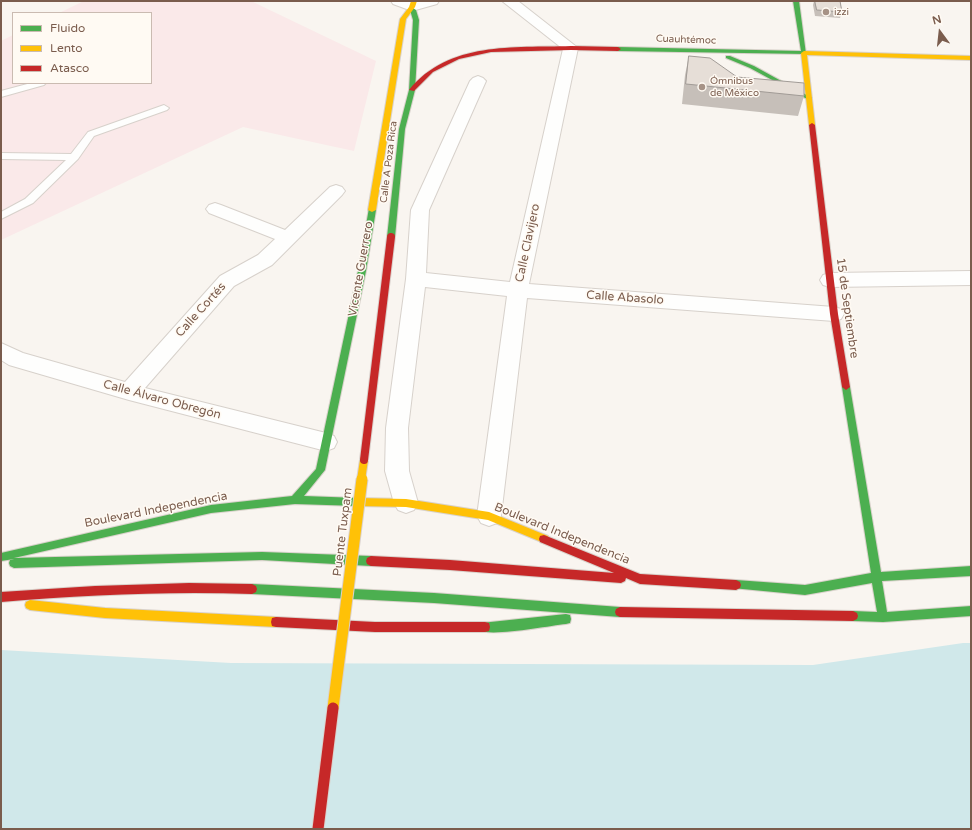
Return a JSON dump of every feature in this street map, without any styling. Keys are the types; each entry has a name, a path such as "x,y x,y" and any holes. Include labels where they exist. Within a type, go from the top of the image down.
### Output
{"main road":[{"name":"15 de Septiembre","path":"796,1 804,53 834,314 883,617"},
{"path":"412,90 416,20 413,4"},
{"name":"Vicente Guerrero","path":"295,500 320,470 362,271 403,19 413,4"},
{"name":"Cuauhtémoc","path":"412,90 431,71 457,58 491,50 571,48 701,54 718,52 804,53 971,58"},
{"path":"718,52 752,67 809,98"},
{"name":"Calle A Poza Rica","path":"391,237 402,129 412,90"},
{"name":"Puente Tuxpam","path":"318,829 391,237"},
{"name":"Boulevard Independencia","path":"1,557 211,509 295,500 406,503 489,516 640,579"},
{"name":"Boulevard Independencia","path":"1,563 262,556 450,565 805,590 877,577 971,571"},
{"path":"1,597 62,592 215,587 434,598 615,612 883,617 971,611"},
{"path":"1,601 105,613 375,627 502,626 615,612"}],"street":[{"path":"398,1 413,4 432,1"},
{"path":"509,1 571,48"},
{"name":"Calle Clavijero","path":"489,516 518,290 571,48"},
{"path":"406,503 397,470 397,428 416,279 420,210 478,81"},
{"name":"Calle Cortés","path":"129,392 227,281 265,260 336,191"},
{"path":"215,209 287,237"},
{"path":"830,280 971,278"},
{"name":"Calle Abasolo","path":"416,279 518,290 834,314"},
{"name":"Calle Álvaro Obregón","path":"1,351 16,359 129,392 326,442"}],"lane":[{"path":"1,94 37,84"},
{"path":"786,95 809,98"},
{"path":"1,216 29,201 49,183 74,157 91,134 164,108"},
{"path":"1,156 74,157"}],"shaded area":[{"path":"84,1 251,1 376,61 354,151 243,127 1,240 1,41 12,36 12,84 152,84 152,12 61,12"}],"water":[{"path":"971,643 971,829 1,829 1,650 231,663 813,665"}],"building":[{"path":"815,1 840,1 842,12 817,10"},
{"path":"689,56 710,58 737,77 804,83 804,96 686,84"}],"traffic: fast":[{"path":"618,49 804,53 796,1"},
{"path":"412,90 416,20 413,10"},
{"path":"728,57 752,67 809,98"},
{"path":"391,237 402,129 412,90"},
{"path":"295,500 320,470 362,271 372,210"},
{"path":"846,387 883,617"},
{"path":"1,557 211,509 295,500 358,502"},
{"path":"14,563 262,556 371,561"},
{"path":"736,585 805,590 877,577 971,571"},
{"path":"252,589 434,598 620,612"},
{"path":"853,616 883,617 971,611"},
{"path":"485,627 502,627 566,619"}],"traffic: slow":[{"path":"372,210 403,19 412,7 414,1"},
{"path":"812,125 804,53 971,58"},
{"path":"333,708 364,460"},
{"path":"358,502 406,503 489,516 544,539"},
{"path":"30,605 105,613 276,622"}],"traffic: jam":[{"path":"412,90 431,71 457,58 491,50 571,48 618,49"},
{"path":"812,125 834,314 846,387"},
{"path":"364,460 391,237"},
{"path":"544,539 640,579 736,585"},
{"path":"371,561 450,565 621,578"},
{"path":"1,597 126,589 252,589"},
{"path":"620,612 853,616"},
{"path":"276,622 375,627 485,627"},
{"path":"318,829 333,708"}],"place":[{"name":"izzi","path":"826,12"},
{"name":"Ómnibus de México","path":"702,87"}]}
